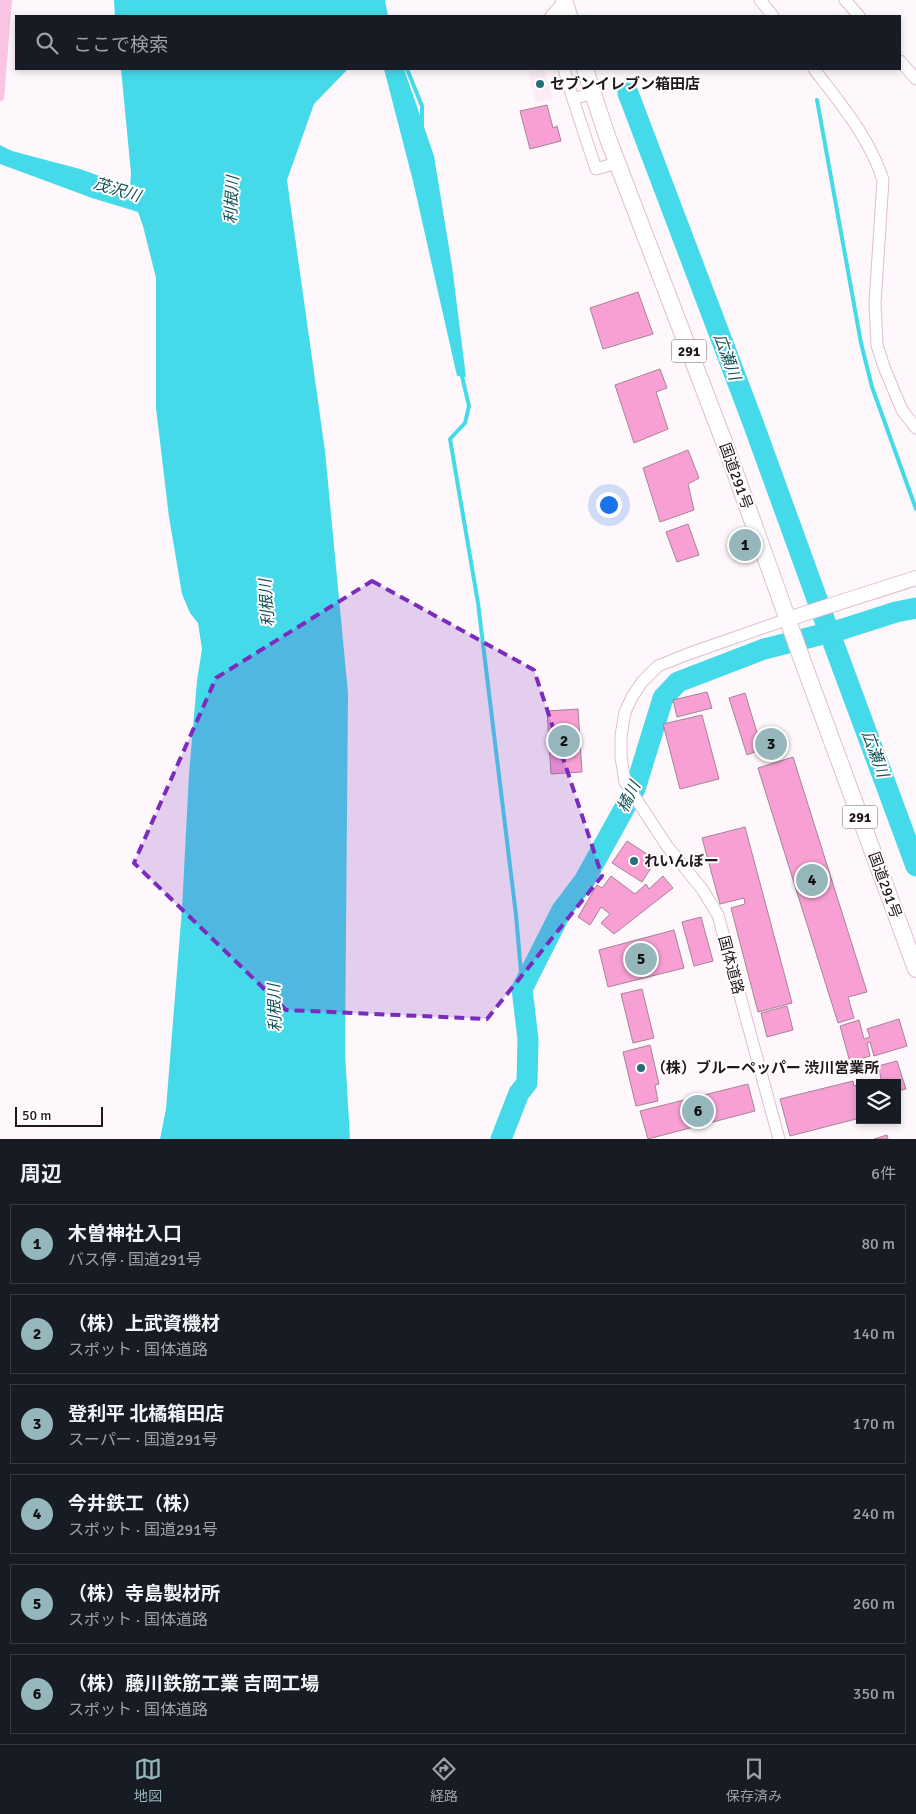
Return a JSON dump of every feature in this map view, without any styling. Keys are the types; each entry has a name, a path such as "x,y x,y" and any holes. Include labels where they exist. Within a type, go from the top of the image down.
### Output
{"highway":[{"name":"国道291号","path":"585,70 617,163 726,447 916,969"}],"main road":[{"path":"790,626 810,613 916,578"}],"street":[{"path":"760,0 772,15"},
{"path":"845,0 858,15"},
{"path":"552,15 566,6"},
{"path":"901,62 916,79"},
{"path":"564,70 596,170 617,163"},
{"path":"815,70 860,132 877,160 883,180 875,303 877,344 884,367 902,410 916,428"},
{"path":"573,99 593,93"},
{"name":"国体道路","path":"779,1139 718,915 706,894 667,846 625,782 621,757 621,736 625,712 632,697 642,682 658,666 790,626"}],"highlighted area":[{"path":"372,581 534,670 602,876 487,1019 286,1010 134,863 216,678"}],"shaded area":[{"path":"0,0 12,0 4,99 0,102"},
{"name":"セブンイレブン箱田店","path":"544,70 553,98 536,103 528,73"}],"water":[{"path":"114,0 385,0 388,15 115,15"},
{"path":"121,70 347,70 314,104 287,180 325,451 348,693 345,1053 350,1139 160,1139 166,1109 182,909 189,774 197,681 202,649 198,623 190,613 182,594 169,517 156,408 156,278 138,212 92,198 0,164 0,145 12,151 80,169 130,187 131,173"},
{"path":"384,70 404,70 434,156 452,266 466,377 457,376 413,181"}],"building":[{"path":"547,105 553,128 557,126 561,141 530,149 520,111"},
{"path":"638,292 653,334 603,349 590,308"},
{"path":"660,369 667,388 656,392 668,429 634,443 615,385"},
{"path":"688,450 699,478 688,484 694,510 660,522 643,468"},
{"path":"688,524 699,555 677,562 666,532"},
{"path":"707,692 712,708 677,717 673,700"},
{"path":"745,693 762,749 747,755 729,698"},
{"path":"578,709 582,772 551,774 547,711"},
{"path":"702,715 719,779 680,789 663,724"},
{"path":"775,732 781,752 768,756 762,736"},
{"path":"793,757 867,992 848,997 854,1018 838,1023 758,768"},
{"path":"745,827 792,1003 758,1012 731,908 745,904 744,898 720,904 702,838"},
{"name":"れいんぼー","path":"627,841 656,860 642,882 612,863"},
{"path":"611,876 635,894 646,884 649,889 663,876 673,888 614,934 601,923 610,914 601,907 590,925 578,917 597,885 602,888"},
{"path":"701,917 713,961 694,966 682,922"},
{"path":"674,930 684,968 608,987 599,950"},
{"path":"642,989 654,1038 633,1043 621,994"},
{"path":"787,1006 793,1030 767,1037 761,1013"},
{"path":"899,1019 907,1046 874,1056 870,1042 867,1043 870,1056 850,1062 840,1026 859,1020 864,1039 870,1037 867,1029"},
{"name":"（株）ブルーペッパー 渋川営業所","path":"650,1045 659,1084 655,1085 658,1101 636,1106 623,1052"},
{"path":"897,1061 906,1089 901,1090 901,1079 881,1079 878,1066"},
{"path":"853,1081 854,1086 856,1085 856,1119 790,1136 780,1099"},
{"path":"748,1084 755,1111 648,1139 640,1111"},
{"path":"887,1135 888,1139 874,1139"}],"waterway":[{"path":"407,70 422,106 422,126"},
{"name":"広瀬川","path":"628,93 752,420 825,621"},
{"path":"817,100 861,343 872,387 916,509"},
{"path":"461,372 469,406 465,423 450,439 478,603 516,915 523,995"},
{"name":"橘川","path":"501,1139 519,1093 527,1083 528,1039 522,989 562,910 584,881 635,789 663,698 678,682 764,649 916,608"},
{"name":"広瀬川","path":"833,642 916,866"}],"place":[{"name":"セブンイレブン箱田店","path":"540,84"},
{"name":"木曽神社入口","path":"745,545"},
{"name":"（株）上武資機材","path":"564,741"},
{"name":"登利平 北橘箱田店","path":"771,744"},
{"name":"れいんぼー","path":"634,861"},
{"name":"今井鉄工（株）","path":"812,880"},
{"name":"（株）寺島製材所","path":"641,959"},
{"name":"（株）ブルーペッパー 渋川営業所","path":"641,1068"},
{"name":"（株）藤川鉄筋工業 吉岡工場","path":"698,1111"}],"water label":[{"name":"茂沢川","path":"117,190"},
{"name":"利根川","path":"232,200"},
{"name":"利根川","path":"267,603"},
{"name":"利根川","path":"275,1008"}]}
